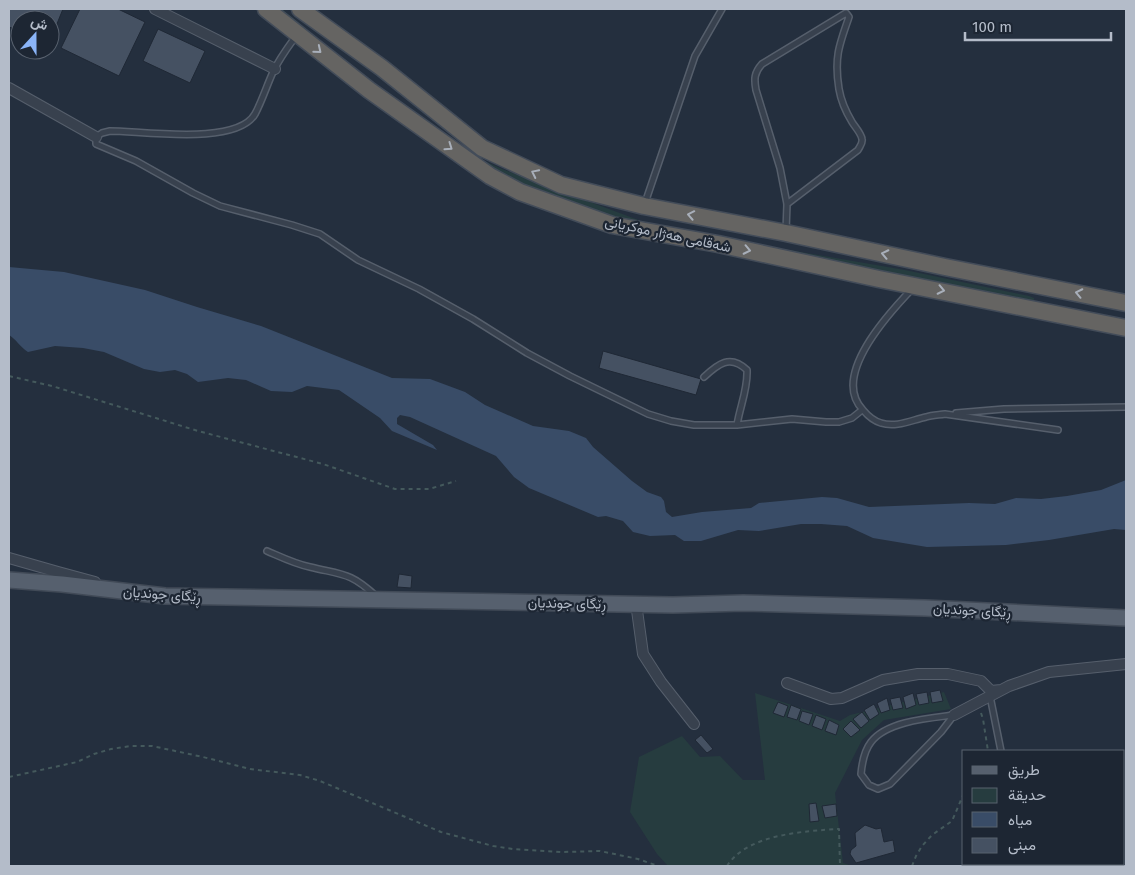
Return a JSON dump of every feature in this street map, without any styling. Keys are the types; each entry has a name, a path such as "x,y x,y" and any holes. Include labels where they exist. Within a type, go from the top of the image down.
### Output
{"highway":[{"name":"شەقامی ھەژار موکریانی","path":"266,9 362,85 490,176 520,192 612,224 1126,328"},
{"name":"شەقامی ھەژار موکریانی","path":"300,9 382,68 482,148 561,185 644,206 786,233 1126,303"},
{"path":"1052,288 1058,315"}],"main road":[{"name":"ڕێگای جوندیان","path":"9,580 165,596 743,603 925,608 1126,618"}],"street":[{"path":"155,9 274,69"},
{"path":"9,88 96,138"},
{"path":"9,558 85,580 165,596"},
{"path":"636,603 643,654 661,682 694,724"},
{"path":"954,715 1002,690 1049,672 1126,664"},
{"path":"788,683 831,699 842,698 883,680 918,674 948,674 981,681 991,691 1002,690"}],"lane":[{"path":"644,206 695,56 722,9"},
{"path":"786,233 787,204 780,168 756,90 754,80 756,71 762,64 848,12 850,17 837,49 839,90 845,109 862,138 862,143 858,150 787,204"},
{"path":"297,33 274,69 255,114 248,123 230,130 196,135 110,131 102,133 96,138 96,144 136,161 185,189 220,206 320,234 358,260 419,289 473,319 527,353 648,414 671,422 694,425 737,425 792,419 839,422 852,418 862,410"},
{"path":"916,285 888,314 866,346 858,365 853,385 854,396 862,410 869,417 881,423 894,425 928,416 1004,409 1126,407"},
{"path":"704,377 716,366 726,361 741,364 747,370 748,379 745,396 739,412 737,425"},
{"path":"945,414 1058,430"},
{"path":"267,551 295,563 346,574 361,582 380,599"},
{"path":"990,696 1001,750"},
{"path":"954,715 941,732 890,784 878,789 868,785 861,774 862,759 871,741 889,727 933,717 954,715"}],"path":[{"path":"9,376 44,384 207,433 323,464 395,489 429,489 456,481"},
{"path":"977,704 983,719 988,750"},
{"path":"9,777 62,766 111,749 152,746 250,769 300,775 320,781 441,832 493,846 513,850 600,851 638,859 658,866"},
{"path":"912,866 922,846 932,835 952,821 962,798"},
{"path":"727,866 730,861 748,846 802,831 839,829 840,866"}],"green space":[{"path":"268,9 282,9 372,83 480,159 502,169 641,221 720,238 905,270 1029,296 1034,298 1034,301 1029,305 640,230 498,178"},
{"path":"944,692 951,709 884,720 862,740 835,793 843,863 852,866 668,866 657,854 630,812 639,757 682,736 700,757 720,756 743,780 765,780 755,693 840,721 850,715"}],"water":[{"path":"9,267 64,272 145,290 261,326 392,378 430,379 465,392 485,405 533,426 569,431 586,438 593,447 632,481 647,492 661,497 664,501 666,512 672,517 702,512 751,508 759,503 822,497 837,498 869,507 969,503 995,504 1016,498 1041,499 1101,490 1126,480 1126,530 1114,529 1006,545 927,547 873,538 847,526 821,524 801,524 759,531 738,530 701,541 684,541 675,535 650,536 633,532 623,521 606,516 598,517 529,488 514,477 496,456 410,417 400,415 397,418 397,424 433,445 437,450 392,431 380,418 339,390 307,386 292,392 271,391 246,380 228,378 198,382 187,374 175,370 160,372 144,369 104,352 83,348 55,346 28,352 9,335"}],"building":[{"path":"9,9 63,9 60,16 60,10 10,10 9,27"},
{"path":"80,9 118,9 145,22 119,76 61,48"},
{"path":"158,29 205,51 190,83 143,61"},
{"path":"603,351 701,379 696,395 599,368"},
{"path":"399,574 412,576 411,588 397,587"},
{"path":"940,690 943,701 932,703 930,692"},
{"path":"927,692 929,703 919,705 916,694"},
{"path":"913,693 916,705 906,709 903,697"},
{"path":"900,697 903,708 893,710 890,699"},
{"path":"887,698 890,710 881,713 877,703"},
{"path":"778,702 788,706 784,717 773,713"},
{"path":"874,704 879,714 870,720 864,710"},
{"path":"791,705 801,709 797,720 787,717"},
{"path":"802,711 813,714 809,725 799,721"},
{"path":"862,712 869,721 861,728 853,719"},
{"path":"816,715 826,719 822,730 812,726"},
{"path":"829,720 839,725 836,735 825,731"},
{"path":"851,721 860,730 851,737 843,729"},
{"path":"701,735 713,749 707,753 695,740"},
{"path":"816,803 819,821 810,822 809,804"},
{"path":"836,804 837,816 825,818 822,806"},
{"path":"865,825 876,829 881,828 884,842 893,840 895,852 856,863 850,854 851,850 856,846 855,833"}]}
